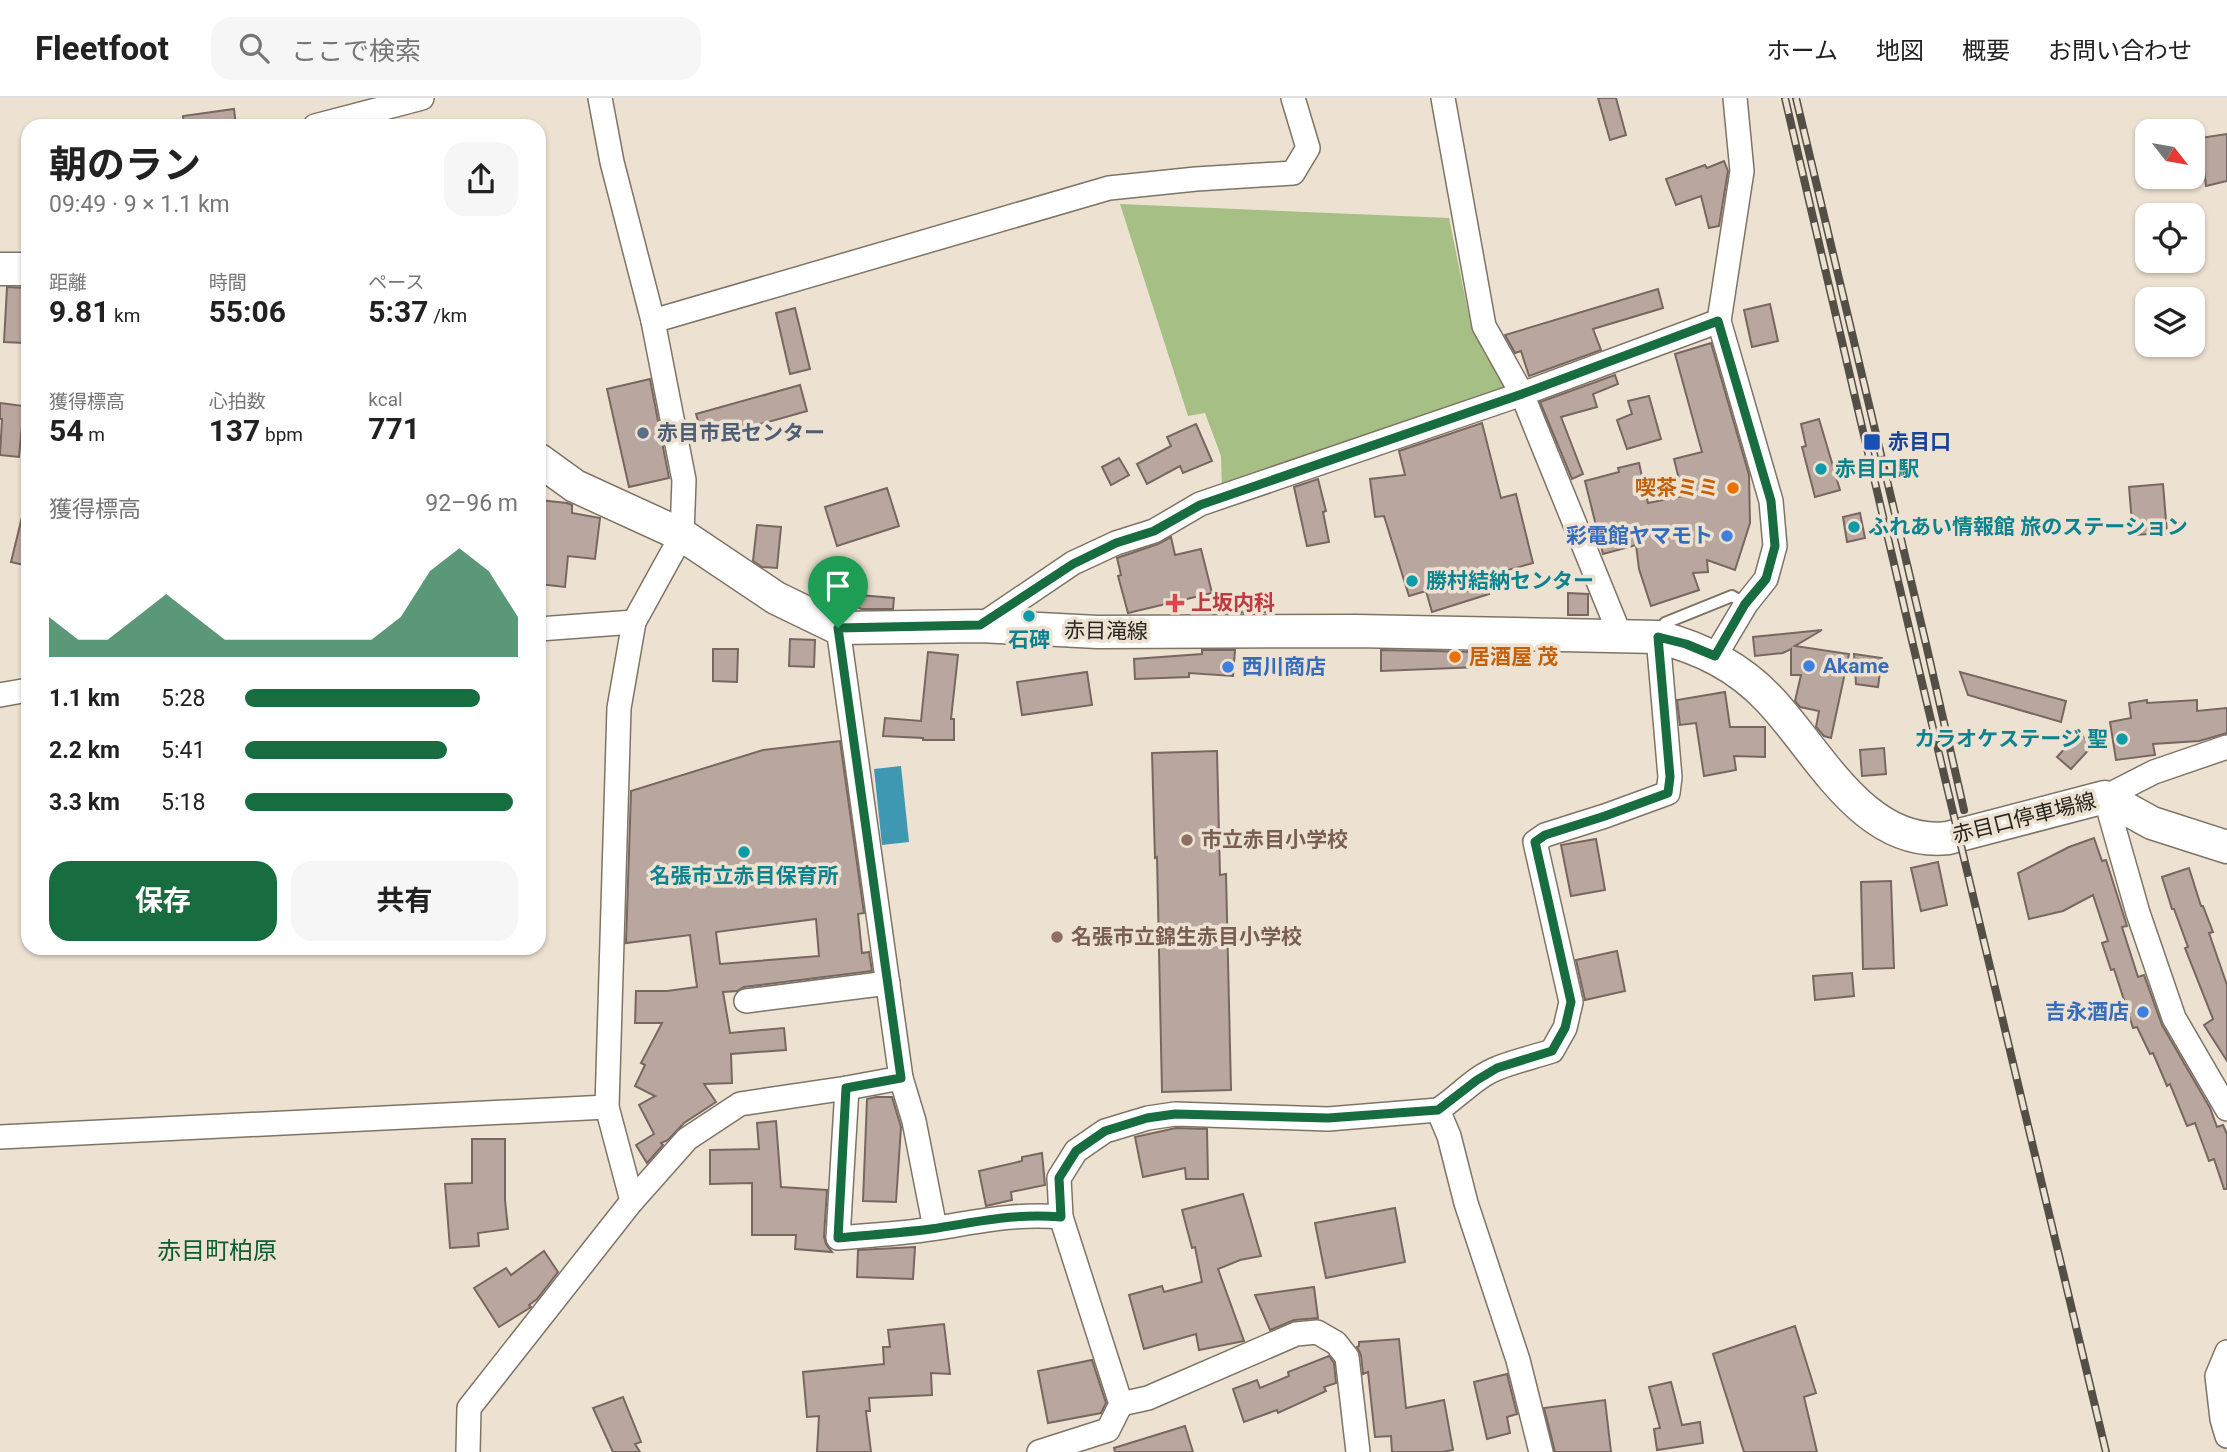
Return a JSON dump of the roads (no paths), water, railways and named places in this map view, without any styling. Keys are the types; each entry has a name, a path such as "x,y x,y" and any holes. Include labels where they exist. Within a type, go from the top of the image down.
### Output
{"main road":[{"path":"0,269 21,269"},
{"name":"赤目滝線","path":"546,465 575,486 682,535 776,598 838,628 980,625 1097,632 1356,631 1620,635 1658,637 1686,644 1715,656"},
{"name":"赤目口停車場線","path":"1715,656 1769,698 1856,804 1896,830 1911,836 1948,838 2105,797 2152,823 2227,847"}],"street":[{"path":"342,119 422,98"},
{"path":"600,98 612,162 653,321 684,480 682,535 634,622 619,708 607,1107 632,1201"},
{"path":"653,321 1110,188 1293,173 1308,148 1293,98"},
{"path":"1443,98 1484,326 1522,394 1620,635"},
{"path":"1715,656 1745,604 1766,579 1775,546 1771,501 1718,321 1742,171 1735,98"},
{"path":"980,625 1073,564 1116,543 1154,531 1200,505 1522,394 1718,321"},
{"path":"546,628 634,622"},
{"path":"838,628 901,1078 914,1121 935,1228"},
{"path":"1039,1452 1108,1430 1121,1404 1061,1217 1059,1178 1076,1151 1105,1131 1147,1118 1175,1114 1328,1118 1438,1110 1497,1068 1552,1051 1565,1028 1571,1002 1535,842 1545,835 1668,793 1670,777 1658,637"},
{"path":"0,695 21,691"},
{"path":"2227,747 2154,772 2105,797 2138,914 2174,1018 2227,1109"},
{"path":"746,1001 888,984"},
{"path":"468,1452 469,1408 632,1201 687,1139 740,1104 901,1078"},
{"path":"846,1088 838,1238 935,1228 1030,1214 1061,1217"},
{"path":"0,1137 607,1107"},
{"path":"1438,1110 1449,1136 1466,1203 1518,1360 1541,1452"},
{"path":"1121,1404 1148,1398 1296,1334 1317,1332 1336,1343 1347,1357 1358,1452"},
{"path":"2227,1352 2217,1376 2222,1419 2227,1436"}],"lane":[{"path":"1658,637 1665,623 1732,596 1745,604"}],"water":[{"path":"901,766 909,842 882,845 874,769"}],"railway":[{"path":"1785,98 2106,1452"},
{"path":"1796,98 1964,810"}],"place":[{"name":"赤目市民センター","path":"643,433"},
{"name":"赤目口","path":"1872,442"},
{"name":"赤目口駅","path":"1821,469"},
{"name":"喫茶ミミ","path":"1733,488"},
{"name":"ふれあい情報館 旅のステーション","path":"1854,527"},
{"name":"彩電館ヤマモト","path":"1727,536"},
{"name":"勝村結納センター","path":"1412,581"},
{"name":"上坂内科","path":"1175,603"},
{"name":"石碑","path":"1029,616"},
{"name":"居酒屋 茂","path":"1455,657"},
{"name":"Akame","path":"1809,666"},
{"name":"西川商店","path":"1228,667"},
{"name":"カラオケステージ 聖","path":"2122,739"},
{"name":"市立赤目小学校","path":"1187,840"},
{"name":"名張市立赤目保育所","path":"744,852"},
{"name":"名張市立錦生赤目小学校","path":"1057,937"},
{"name":"吉永酒店","path":"2143,1012"}],"district":[{"name":"赤目町柏原","path":"217,1251"}]}
